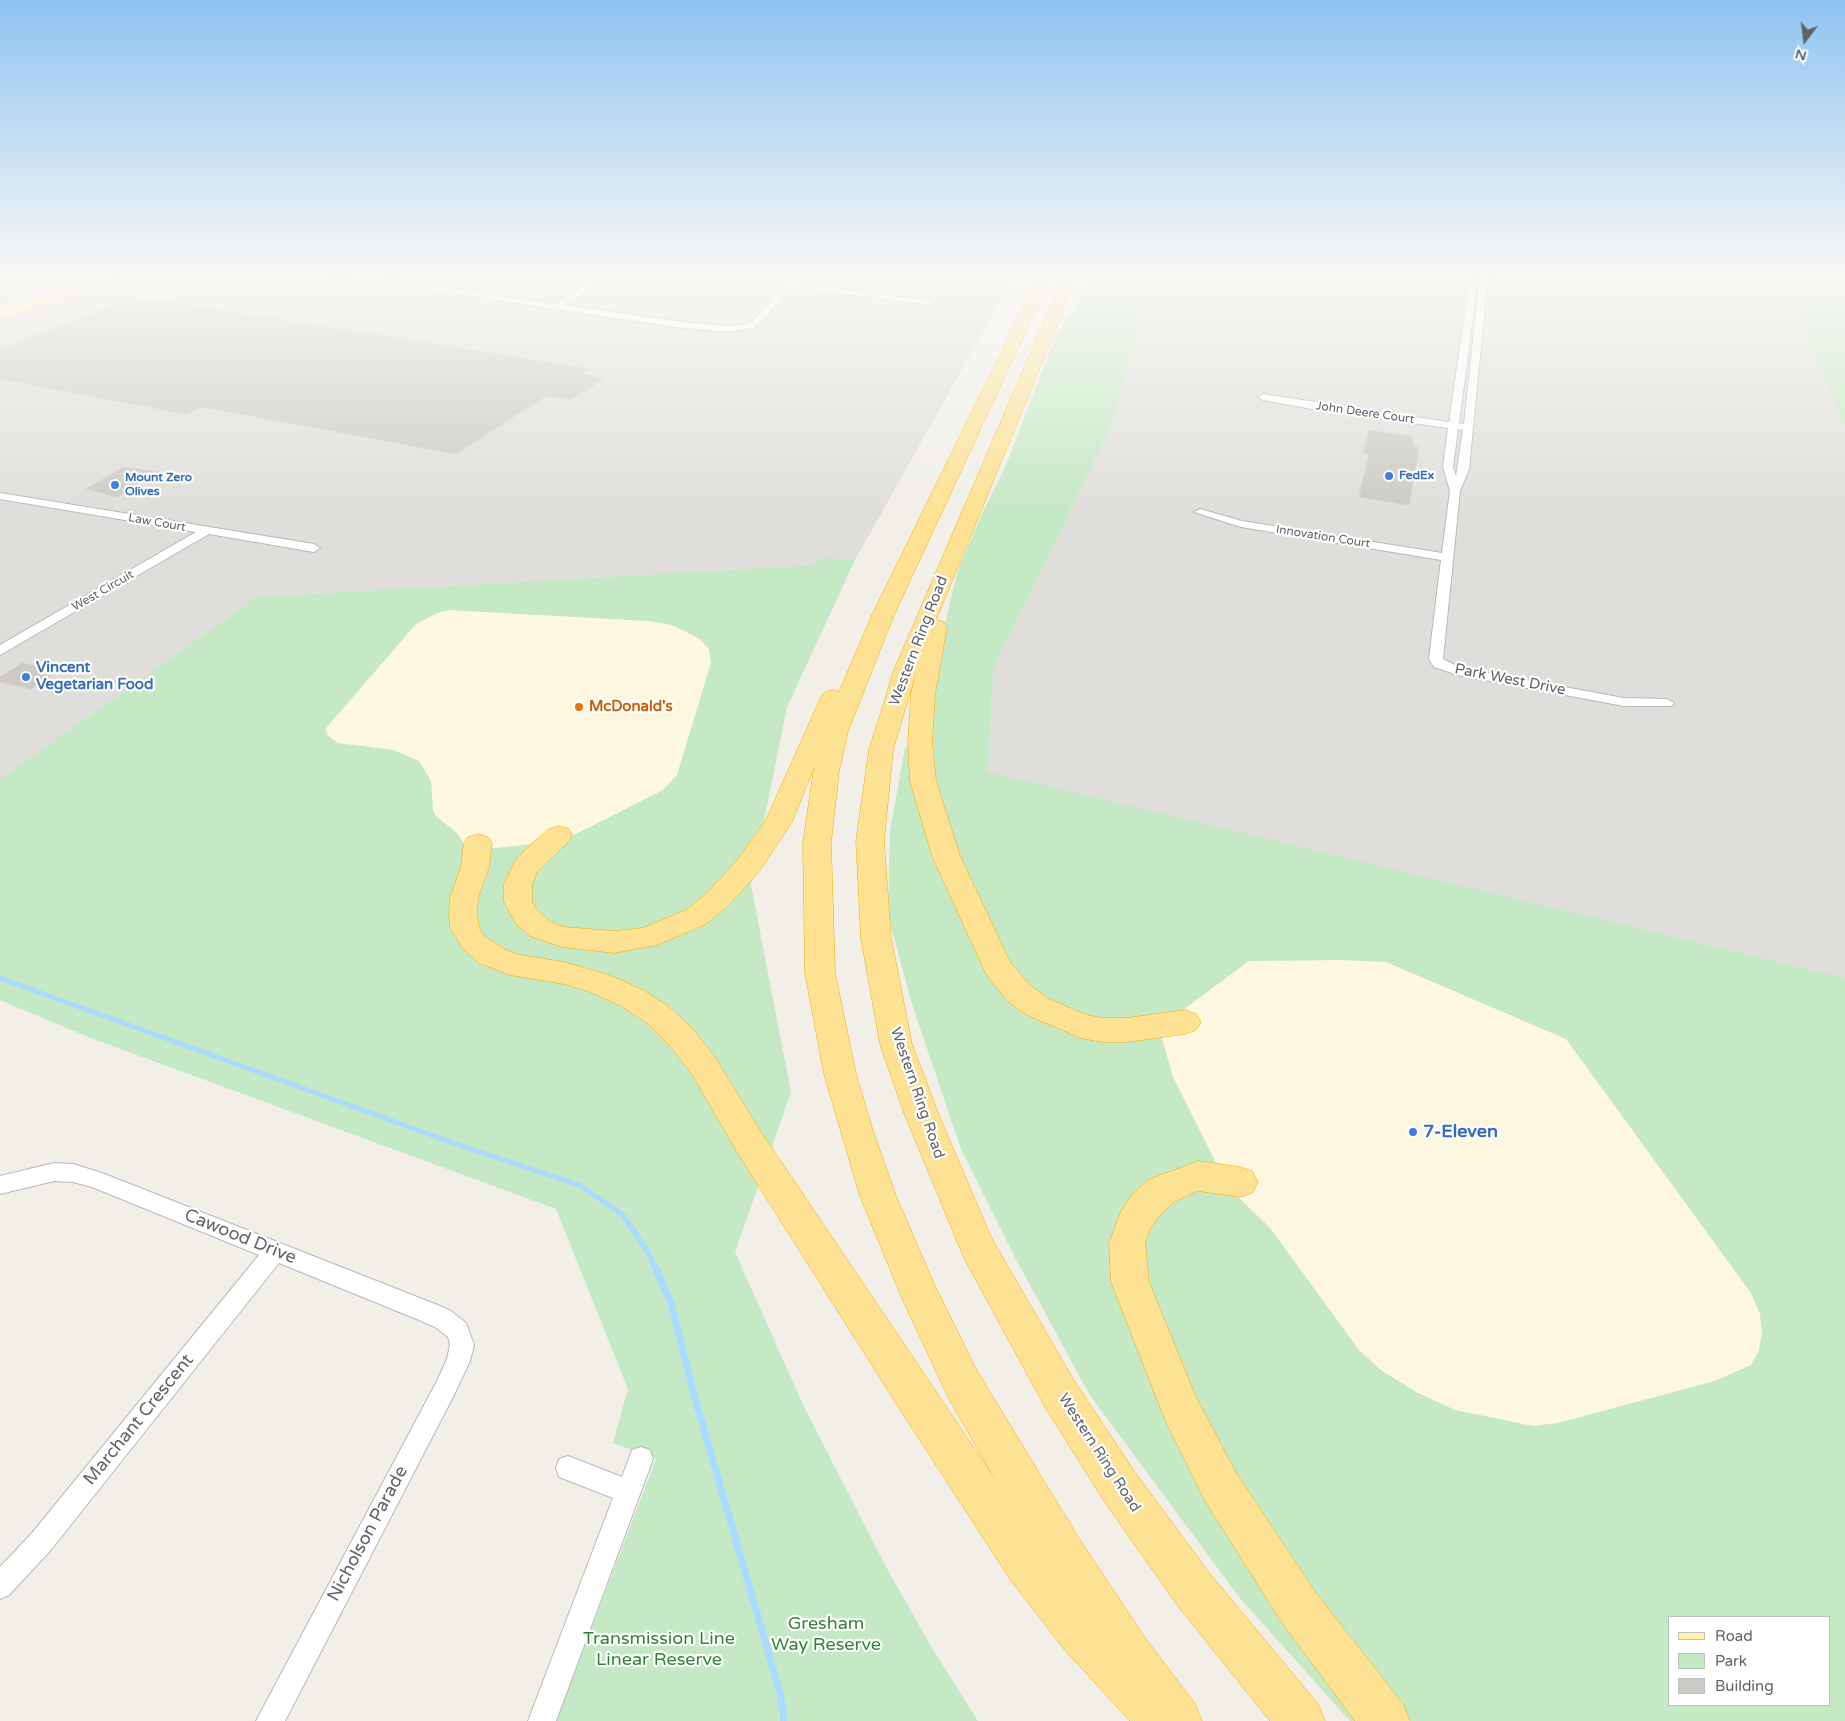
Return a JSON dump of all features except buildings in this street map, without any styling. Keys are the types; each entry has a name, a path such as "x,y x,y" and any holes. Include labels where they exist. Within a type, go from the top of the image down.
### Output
{"highway":[{"path":"1007,355 868,650 848,697 834,739 821,806 816,877 820,973 840,1074 878,1196 920,1296 962,1384 1062,1553 1127,1651 1178,1721"},
{"name":"Western Ring Road","path":"1036,355 905,670 881,750 870,841 876,938 896,1044 921,1113 977,1246 1059,1393 1119,1486 1194,1590 1301,1721"},
{"path":"559,835 538,853 525,868 518,884 518,902 526,917 540,930 562,937 586,941 614,942 647,938 696,917 718,900 748,866 779,822 823,716 921,536"},
{"path":"948,564 923,694 920,762 927,799 938,835 963,897 992,958 1007,980 1024,997 1057,1016 1081,1026 1102,1030 1127,1030 1185,1022"},
{"path":"478,843 475,867 464,898 463,913 466,928 474,944 490,955 510,964 564,973 598,983 632,998 658,1016 680,1036 704,1065 749,1142 922,1408 1028,1566 1080,1633 1164,1721"},
{"path":"1240,1182 1217,1177 1198,1176 1179,1182 1161,1192 1146,1205 1134,1222 1127,1243 1130,1282 1180,1408 1220,1486 1299,1608 1344,1669 1386,1721"}],"street":[{"path":"1455,491 1448,466 1463,355"},
{"path":"1455,491 1464,469 1476,355"},
{"name":"John Deere Court","path":"1263,396 1312,406 1468,428"},
{"name":"Park West Drive","path":"1455,491 1435,654 1439,664 1458,671 1624,702 1667,703"},
{"name":"Law Court","path":"0,496 314,548"},
{"name":"Innovation Court","path":"1200,512 1241,524 1447,557"},
{"name":"West Circuit","path":"0,651 206,531"},
{"name":"Cawood Drive","path":"0,1185 54,1172 73,1173 95,1179 443,1319 458,1331 462,1345"},
{"name":"Marchant Crescent","path":"0,1586 41,1542 275,1251"},
{"name":"Nicholson Parade","path":"270,1721 445,1389 458,1361 462,1345"},
{"path":"542,1721 641,1459"},
{"path":"568,1468 629,1492"}],"shaded area":[{"path":"0,355 970,355 855,560 823,557 815,565 257,597 0,779"},
{"path":"1131,355 1817,355 1845,421 1845,978 988,773 993,670 1113,423"},
{"path":"449,610 649,621 672,625 700,639 709,649 711,663 677,775 663,790 562,841 468,851 450,827 441,822 433,811 431,781 403,753 337,743 327,734 326,728 416,624 437,613"},
{"path":"1342,960 1386,962 1566,1039 1751,1293 1760,1314 1762,1332 1759,1351 1751,1365 1715,1381 1558,1423 1533,1426 1455,1410 1418,1393 1382,1371 1359,1350 1270,1228 1228,1187 1173,1077 1162,1039 1176,1015 1249,961"}],"green space":[{"path":"1048,355 1131,355 1113,423 993,670 988,772 1845,978 1845,1721 1350,1721 1239,1597 1089,1394 1016,1259 961,1149 912,1004 888,915 890,831 905,748 932,738 932,705 940,645 958,570 981,516 1004,470","holes":["1342,960 1386,962 1566,1039 1751,1293 1760,1314 1762,1332 1759,1351 1751,1365 1715,1381 1558,1423 1533,1426 1455,1410 1418,1393 1382,1371 1359,1350 1270,1228 1228,1187 1173,1077 1162,1039 1176,1015 1249,961"]},
{"path":"1815,355 1845,355 1845,426"},
{"path":"823,557 855,560 787,707 751,885 791,1092 735,1252 804,1407 886,1567 932,1648 978,1721 556,1721 656,1459 613,1443 628,1389 556,1209 88,1037 0,1000 0,779 257,597 815,565","holes":["449,610 649,621 672,625 700,639 709,649 711,663 677,775 663,790 562,841 468,851 458,834 436,816 433,811 431,781 419,761 393,750 337,743 327,735 326,728 416,624 437,613"]}],"waterway":[{"path":"0,978 467,1148 579,1185 623,1215 648,1252 655,1268"},
{"path":"655,1267 671,1303 694,1395 780,1693 784,1721"}],"place":[{"name":"FedEx","path":"1389,476"},
{"name":"Mount Zero Olives","path":"115,485"},
{"name":"Vincent Vegetarian Food","path":"26,677"},
{"name":"McDonald's","path":"579,707"},
{"name":"7-Eleven","path":"1413,1132"}],"park label":[{"name":"Gresham Way Reserve","path":"826,1634"},
{"name":"Transmission Line Linear Reserve","path":"659,1649"}]}
